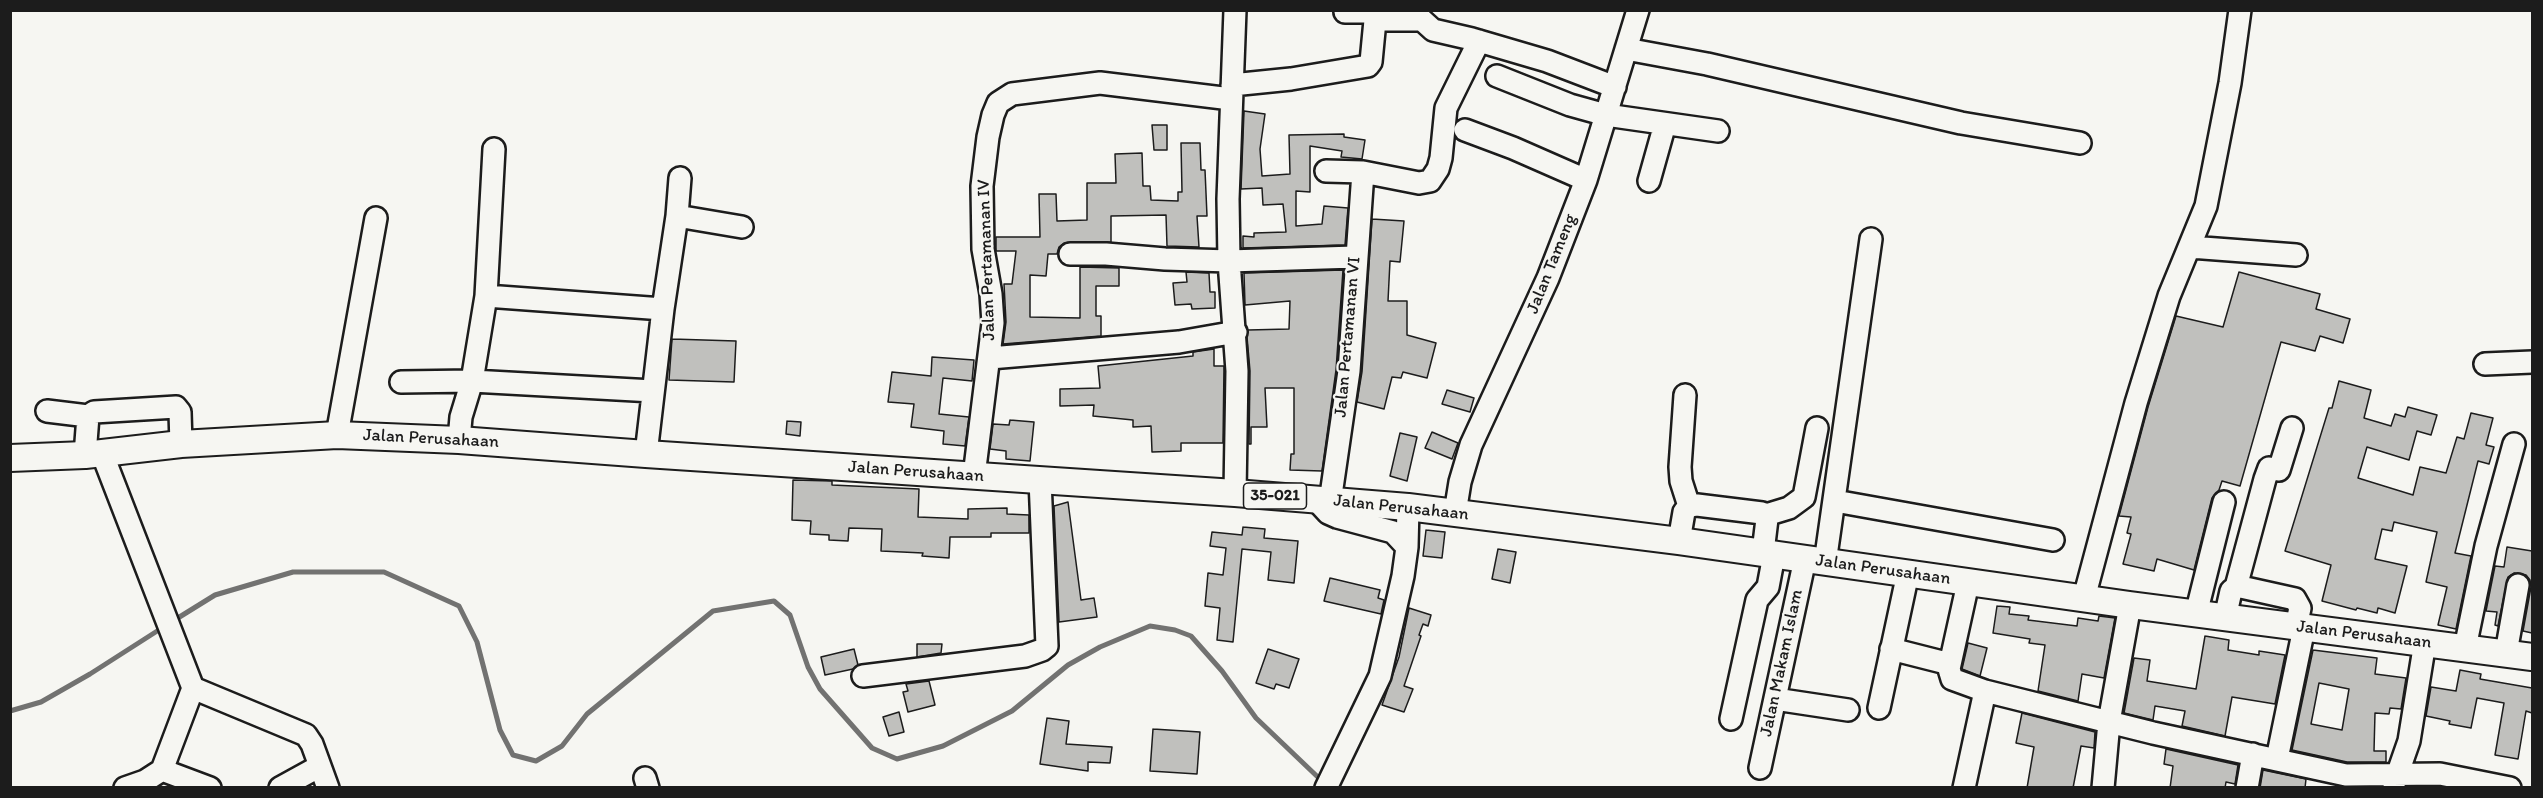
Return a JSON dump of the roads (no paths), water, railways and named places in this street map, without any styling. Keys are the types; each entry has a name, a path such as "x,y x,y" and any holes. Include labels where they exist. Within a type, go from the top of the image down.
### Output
{"main road":[{"name":"Jalan Perusahaan","path":"10,458 93,454 181,444 338,435 459,440 1235,493 1408,507 1679,541 2130,606 2532,657"}],"street":[{"path":"1235,10 1229,261 1238,371 1235,493"},
{"name":"Jalan Tameng","path":"1455,513 1460,482 1471,445 1548,278 1586,180 1638,10"},
{"path":"2084,598 2140,392 2169,296 2206,206 2240,10"},
{"path":"1345,12 1416,19 1426,23 1433,30 1479,40 1547,61 1615,87"},
{"name":"Jalan Pertamanan IV","path":"975,476 993,323 991,294 983,249 982,186 988,137 998,103 1012,94 1100,83 1232,92 1368,66 1371,62 1376,14"},
{"path":"1326,171 1363,172 1425,184 1434,176 1441,158 1446,108 1479,40"},
{"path":"1626,49 1707,64 1961,123 2080,144"},
{"path":"1497,76 1570,105 1606,115 1718,131"},
{"path":"1649,181 1665,124"},
{"path":"1465,130 1513,147 1586,180"},
{"path":"459,440 461,417 472,381 486,296 494,149"},
{"name":"Jalan Pertamanan VI","path":"1323,501 1349,370 1355,257 1363,172"},
{"path":"646,454 680,178"},
{"path":"677,216 742,227"},
{"path":"338,435 376,218"},
{"name":"Jalan Makam Islam","path":"1760,768 1775,699 1835,501 1871,239"},
{"path":"2190,247 2296,255"},
{"path":"1070,254 1229,261 1355,257"},
{"path":"486,296 663,309"},
{"path":"990,358 1179,342 1236,332"},
{"path":"2485,364 2532,362"},
{"path":"401,382 472,381 653,391"},
{"path":"1685,395 1680,467 1681,482 1689,506"},
{"path":"47,411 88,416 102,411 176,407 180,412 181,444"},
{"path":"88,416 93,454 132,531 193,688 162,770 145,781 125,788"},
{"path":"1679,541 1684,513 1689,506 1697,505 1766,515 1789,508 1804,497 1817,428"},
{"path":"2225,618 2228,600 2231,591 2236,587 2265,479 2269,468 2279,470 2292,428"},
{"path":"2465,648 2486,546 2514,444"},
{"path":"863,676 1025,656 1042,650 1048,641 1040,480"},
{"path":"1323,501 1328,513 1393,532 1407,547"},
{"path":"1835,501 2053,540"},
{"path":"2196,614 2224,502"},
{"path":"1326,788 1380,676 1398,607 1407,547 1408,507"},
{"path":"1731,719 1756,600 1767,590 1769,553 1766,515"},
{"path":"1879,708 1908,573"},
{"path":"1968,583 1950,664 1952,679 1984,691 2109,722 2346,775 2395,781 2458,777 2510,788"},
{"path":"2506,653 2518,585"},
{"path":"2236,587 2295,599 2300,608 2300,627 2277,759"},
{"path":"2103,788 2109,722 2130,606"},
{"path":"2395,781 2409,741 2425,642"},
{"path":"1891,649 1950,664"},
{"path":"193,688 306,735 312,744 328,788"},
{"path":"1964,788 1984,691"},
{"path":"1775,699 1848,710"},
{"path":"2247,788 2253,754"},
{"path":"280,788 320,766"},
{"path":"162,770 210,788"}],"waterway":[{"path":"173,621 215,595 293,572 384,572 459,606 477,642 500,730 513,755 536,761 562,746 587,714 713,611 774,601 790,615 808,667 820,689 872,748 897,759 943,746 1012,711 1068,665 1100,647 1150,626 1175,630 1191,636 1222,671 1256,718 1323,782"},
{"path":"10,711 41,702 165,626"}]}
